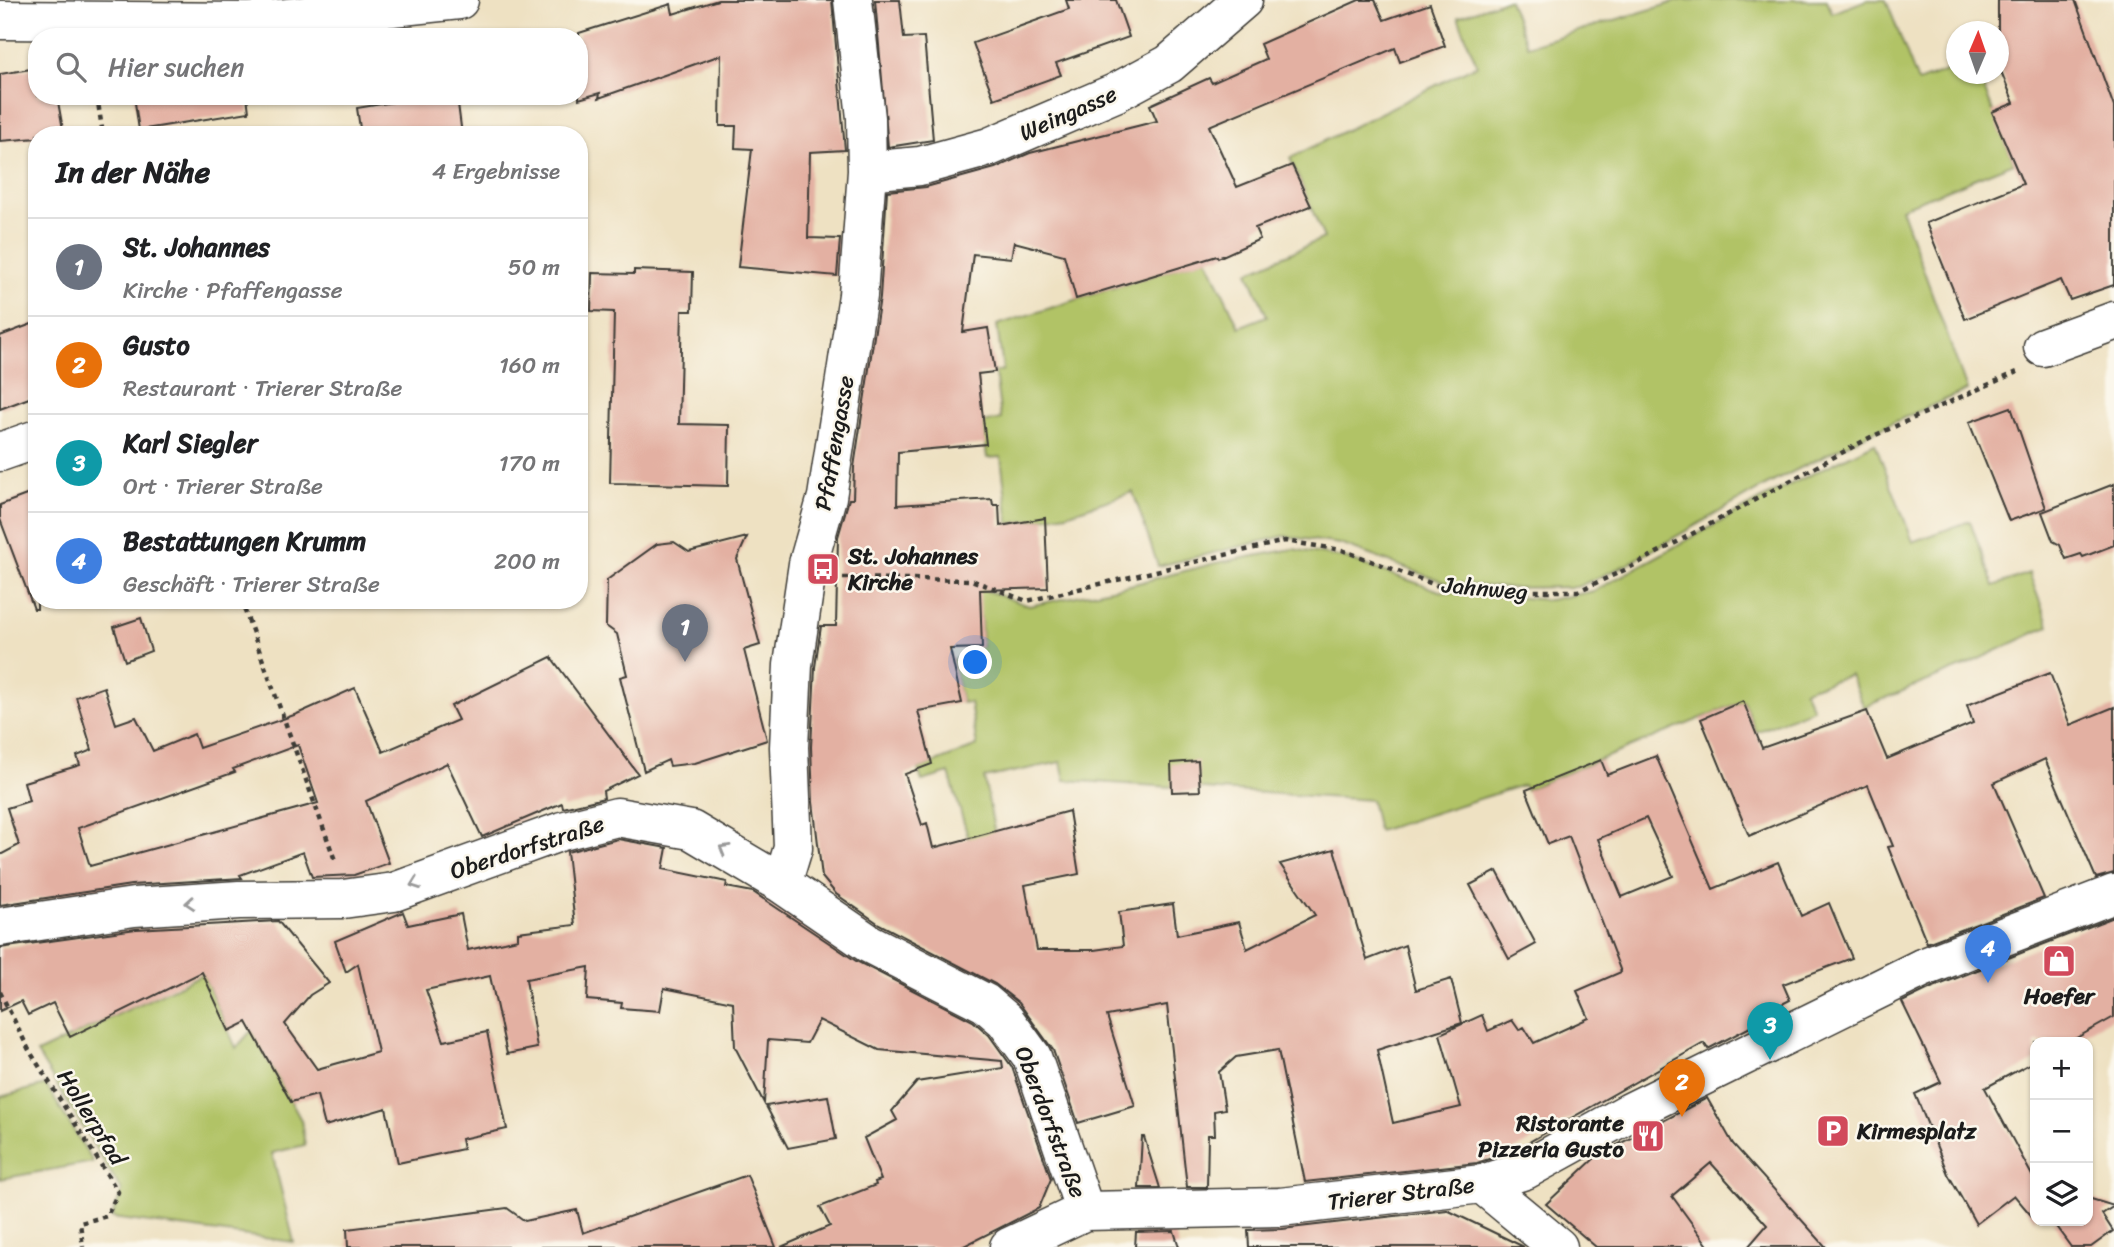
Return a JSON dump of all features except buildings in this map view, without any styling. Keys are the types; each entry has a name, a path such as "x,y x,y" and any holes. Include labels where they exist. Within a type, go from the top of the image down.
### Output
{"street":[{"path":"0,20 250,22 459,0"},
{"name":"Pfaffengasse","path":"782,884 793,848 789,747 792,678 806,578 828,497 856,308 867,171 866,118 853,0"},
{"name":"Weingasse","path":"867,171 920,166 989,147 1115,93 1169,64 1244,0"},
{"path":"2043,347 2114,321"},
{"path":"0,453 28,442"},
{"name":"Oberdorfstraße","path":"0,927 134,907 239,900 343,899 394,892 562,831 617,817 691,830 782,884 868,943 985,1003 1005,1020 1032,1057 1084,1211"},
{"name":"Trierer Straße","path":"1009,1247 1084,1211 1280,1207 1482,1184 1525,1170 1630,1112 1922,968 2114,894"},
{"path":"1482,1184 1558,1247"}],"path":[{"path":"98,105 102,126"},
{"name":"Jahnweg","path":"806,578 971,580 1027,601 1285,541 1342,550 1441,587 1491,592 1578,591 1629,568 1871,437 2024,369 2043,347"},
{"path":"245,609 343,883 343,899"},
{"name":"Hollerpfad","path":"0,992 29,1050 118,1192 107,1216 80,1223 83,1247"}],"green space":[{"path":"1509,0 1527,46 1682,0 1827,0 1832,13 1867,0 1886,0 1918,82 1946,71 1946,84 1982,84 2014,163 1901,208 1967,390 1867,434 1763,487 1626,565 1577,587 1507,588 1444,582 1340,544 1284,536 1158,566 1133,492 1067,514 1009,524 1001,457 987,458 983,423 1001,419 995,372 1003,370 997,325 1207,258 1239,327 1267,316 1248,272 1324,238 1290,158 1477,65 1458,17"},
{"path":"1875,443 1913,542 1970,521 1994,586 2029,573 2049,626 1962,667 1864,707 1850,675 1804,690 1813,709 1756,732 1743,701 1526,790 1523,785 1378,831 1371,800 1065,780 1061,762 984,778 995,834 969,840 949,773 922,781 918,769 977,746 970,702 962,703 952,660 973,648 982,647 981,619 971,585 1029,606 1130,585 1216,563 1293,549 1344,558 1440,591 1549,600 1594,591 1775,492"},
{"path":"203,974 236,1048 252,1030 301,1120 305,1145 272,1153 294,1242 112,1218 122,1191 37,1053"},
{"path":"46,1085 93,1162 0,1179 0,1097"}],"place":[{"name":"St. Johannes Kirche","path":"823,569"},
{"name":"St. Johannes","path":"685,662"},
{"name":"Hoefer","path":"2059,961"},
{"name":"Bestattungen Krumm","path":"1988,983"},
{"name":"Karl Siegler","path":"1770,1060"},
{"name":"Gusto","path":"1682,1117"},
{"name":"Kirmesplatz","path":"1833,1131"},
{"name":"Ristorante Pizzeria Gusto","path":"1648,1136"}]}
